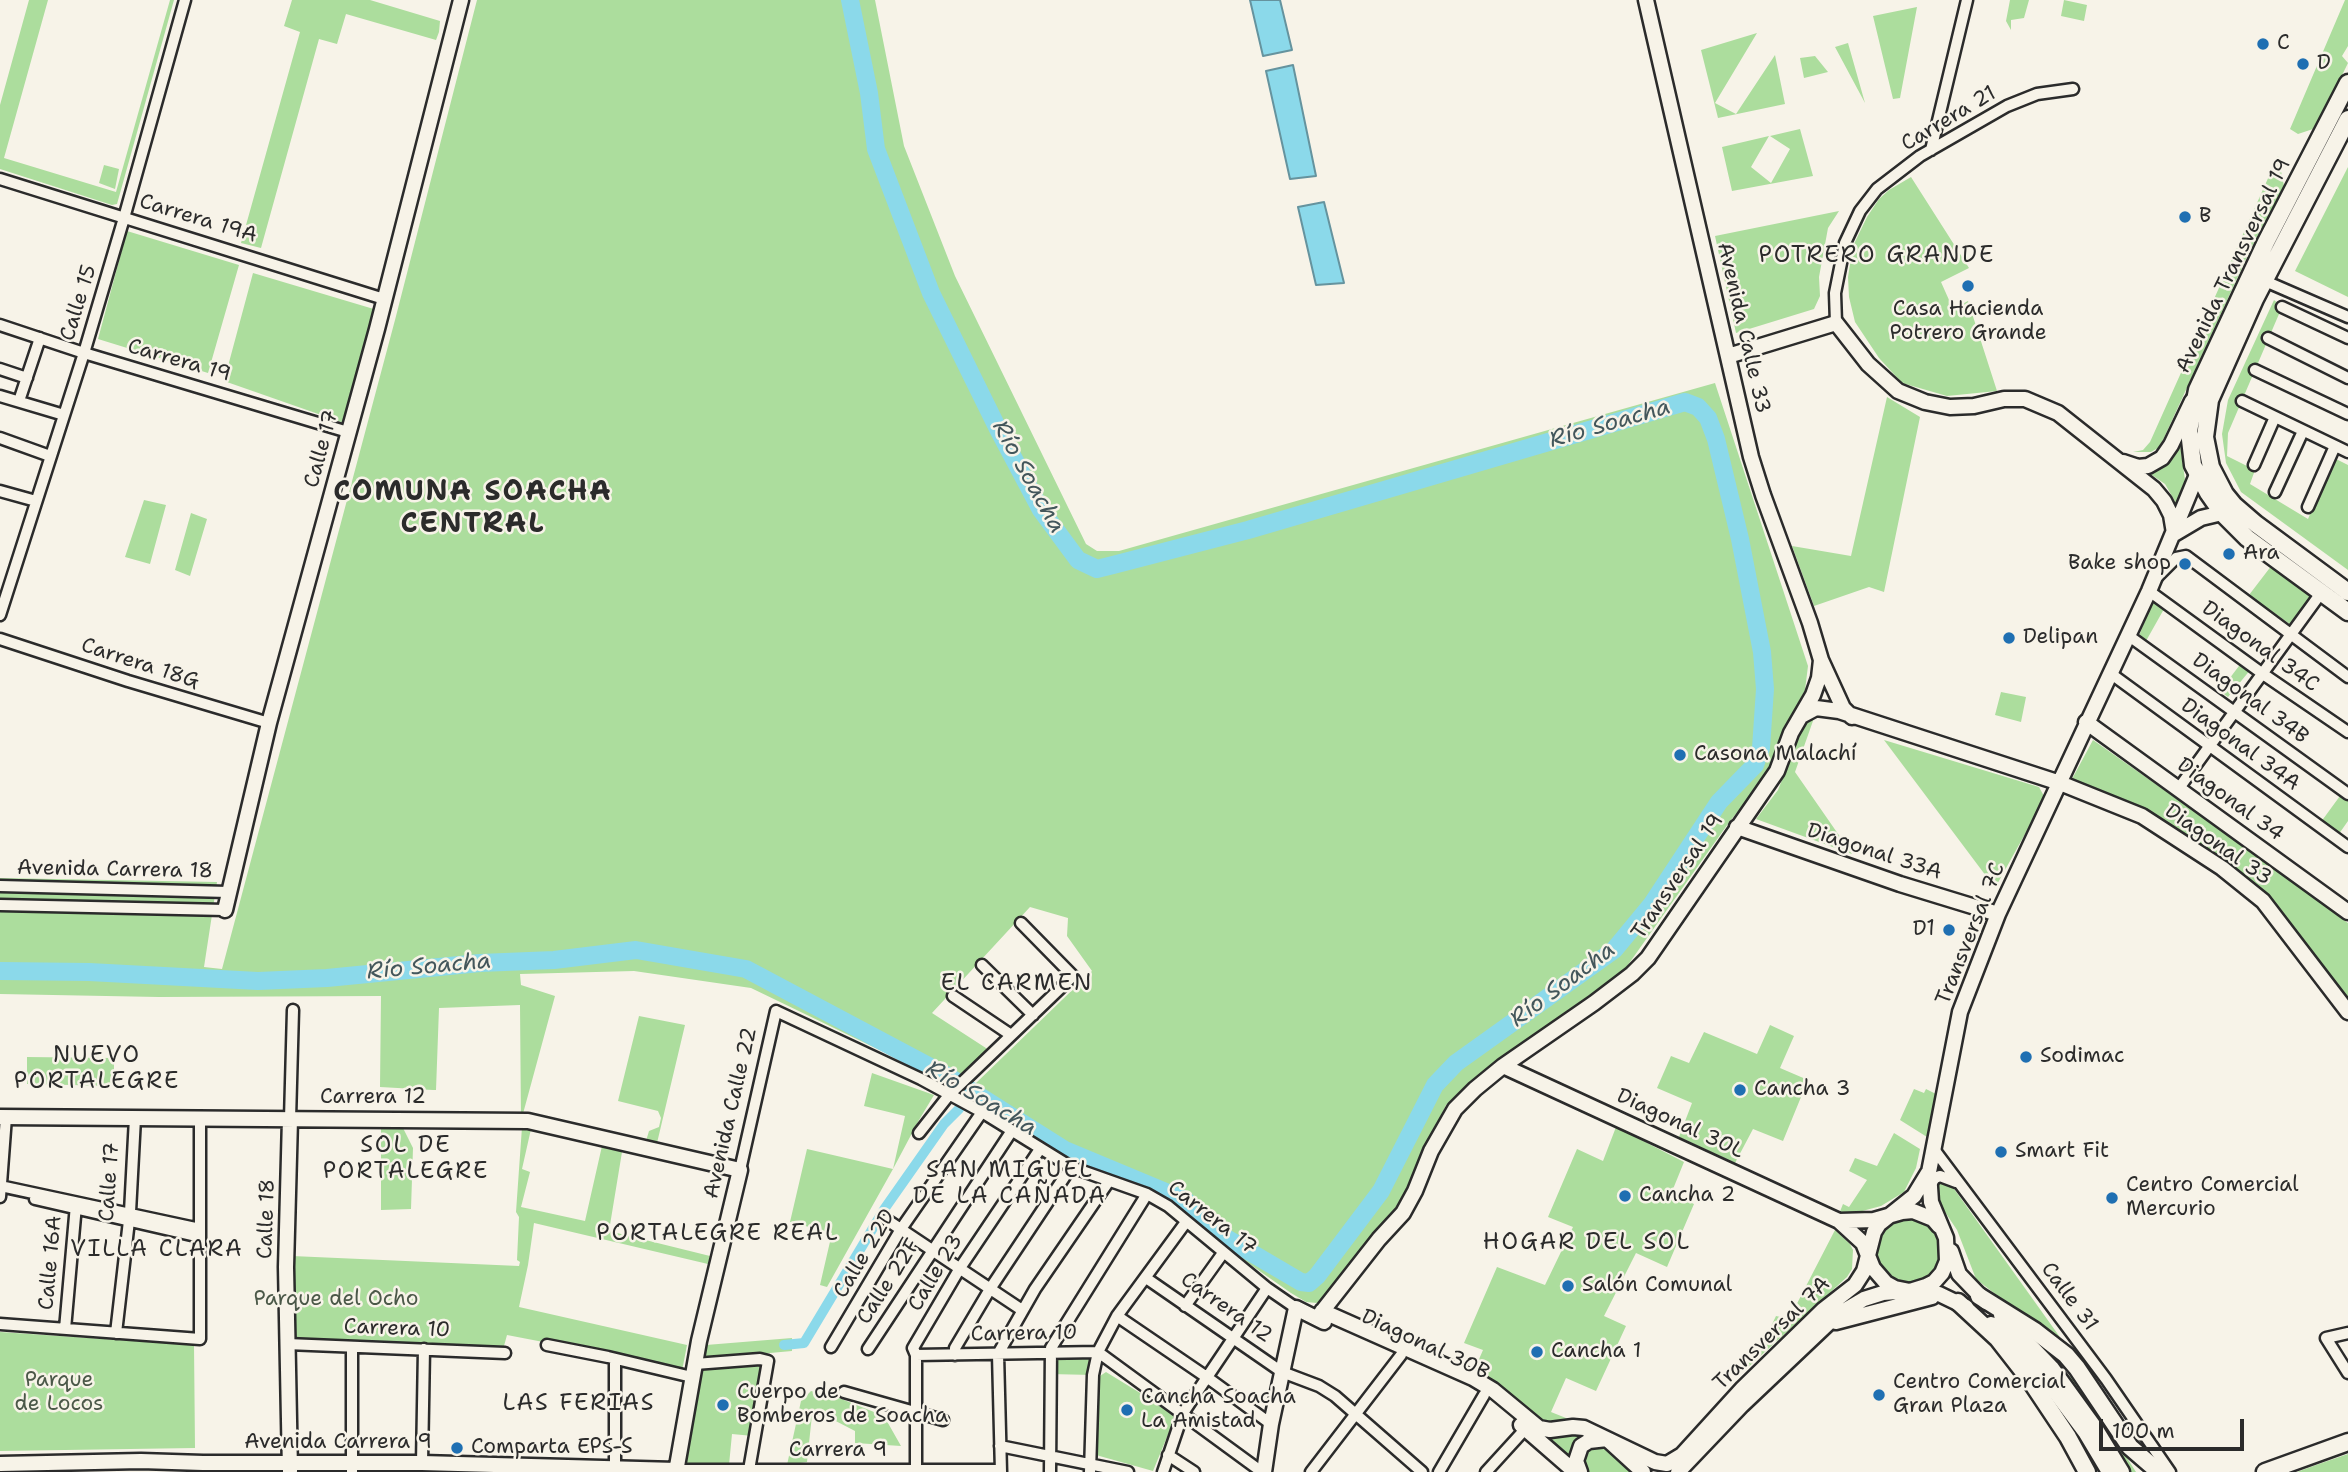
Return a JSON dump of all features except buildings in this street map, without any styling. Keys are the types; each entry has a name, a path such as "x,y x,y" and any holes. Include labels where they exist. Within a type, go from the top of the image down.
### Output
{"main road":[{"name":"Calle 17","path":"225,910 269,723 384,299 461,0"},
{"name":"Avenida Calle 33","path":"1646,0 1763,495 1800,591 1821,660 1843,708 1852,717"},
{"name":"Avenida Transversal 19","path":"2197,475 2190,451 2189,431 2197,390 2266,242 2348,83"},
{"name":"Avenida Transversal 19","path":"2348,119 2265,281 2210,400 2206,422 2208,456 2225,494 2256,524 2348,592"},
{"path":"1728,356 1836,323 1868,364 1898,391 1925,402 1950,407 1974,406 2004,398 2025,399 2037,403 2058,413 2154,489 2171,515 2174,534"},
{"path":"2119,460 2138,467 2148,466 2162,458 2197,390"},
{"path":"2197,475 2222,513 2247,538 2348,612"},
{"path":"2086,722 2129,636 2197,475"},
{"path":"2174,534 2201,517 2222,513"},
{"name":"Transversal 19","path":"1320,1315 1403,1213 1455,1109 1503,1066 1594,1003 1648,958 1777,771 1791,733 1813,695 1821,660"},
{"name":"Diagonal 33","path":"1801,715 1810,710 1824,708 2060,783 2142,816 2222,868 2270,909 2348,1012"},
{"name":"Transversal 7C","path":"1910,1291 1926,1286 1942,1273 1947,1261 1946,1238 1931,1202 1929,1172 1960,1012 1998,914 2086,722"},
{"name":"Diagonal 34","path":"2086,722 2348,912"},
{"name":"Diagonal 33A","path":"1737,827 1998,914"},
{"name":"Diagonal 30L","path":"1503,1066 1839,1220"},
{"name":"Carrera 12","path":"3,1116 528,1121 740,1170"},
{"name":"Calle 18","path":"290,1119 286,1267 290,1468"},
{"name":"Avenida Calle 22","path":"676,1471 693,1371 740,1170"},
{"name":"Transversal 7C","path":"1888,1217 1914,1196 1929,1172"},
{"path":"1839,1220 1874,1220 1902,1212 1923,1213 1933,1219 1946,1238 1959,1274 2032,1345 2072,1395 2109,1472"},
{"name":"Transversal 7A","path":"1607,1439 1660,1464 1674,1461 1682,1455 1743,1388 1823,1310 1855,1285 1864,1271 1874,1232 1888,1217"},
{"path":"1839,1220 1863,1243 1873,1268 1886,1283 1895,1288 1932,1292 1953,1300 1994,1326 2042,1373 2122,1472"},
{"name":"Transversal 7A","path":"1678,1472 1742,1405 1837,1315 1864,1299 1894,1291 1910,1291"},
{"path":"1979,1296 2035,1331 2066,1355 2130,1447 2143,1472"},
{"path":"1819,1331 1836,1322 1923,1299 1953,1300 1998,1339 2030,1380 2068,1437 2086,1471"},
{"path":"1263,1472 1296,1308"},
{"name":"Carrera 17","path":"1296,1308 1320,1315"},
{"name":"Diagonal 30B","path":"1320,1315 1484,1395 1528,1426"},
{"name":"Diagonal 30B","path":"1320,1315 1473,1378 1493,1390 1578,1472"},
{"path":"1528,1426 1550,1430 1578,1427 1607,1439 1643,1472"},
{"path":"1578,1472 1576,1455 1581,1446 1589,1441 1607,1439"},
{"path":"2266,1472 2348,1442"},
{"path":"2130,1447 2159,1472"},
{"name":"Avenida Carrera 9","path":"7,1467 615,1468 676,1471"}],"street":[{"name":"Calle 15","path":"0,615 84,353 185,0"},
{"path":"1930,150 1968,0"},
{"name":"Carrera 21","path":"1836,323 1835,293 1845,243 1860,211 1877,189 1930,150 2017,101 2037,94 2073,89"},
{"name":"Carrera 19A","path":"0,179 384,299"},
{"path":"2265,281 2348,317"},
{"path":"2282,307 2348,338"},
{"name":"Carrera 19","path":"0,325 348,432"},
{"path":"19,401 40,338"},
{"path":"2268,338 2348,378"},
{"path":"0,369 27,378"},
{"path":"2255,370 2348,414"},
{"path":"0,396 64,415"},
{"path":"2242,401 2348,452"},
{"path":"2254,465 2275,417"},
{"path":"2276,492 2303,431"},
{"path":"0,438 50,456"},
{"path":"2308,507 2335,446"},
{"path":"0,491 36,501"},
{"path":"2152,584 2176,558 2186,556 2348,677"},
{"name":"Diagonal 34C","path":"2152,584 2263,674 2348,733"},
{"path":"2179,788 2321,593"},
{"name":"Diagonal 34B","path":"2129,636 2348,794"},
{"name":"Carrera 18G","path":"0,639 269,723"},
{"name":"Diagonal 34A","path":"2110,673 2348,847"},
{"name":"Avenida Carrera 18","path":"0,886 228,892"},
{"name":"Avenida Carrera 18","path":"0,905 225,910"},
{"path":"919,1133 952,1092 1073,976 1021,923"},
{"path":"982,965 1032,1015"},
{"path":"953,996 1011,1035"},
{"name":"Calle 18","path":"290,1119 292,1010"},
{"name":"Carrera 17","path":"776,1011 952,1092 1011,1132 1071,1167 1147,1194 1168,1206 1223,1253 1296,1308"},
{"name":"Avenida Calle 22","path":"740,1170 776,1011"},
{"name":"Calle 22D","path":"831,1348 901,1229 982,1112"},
{"path":"0,1197 3,1116"},
{"name":"Calle 17","path":"116,1333 130,1217 135,1118"},
{"path":"0,1324 200,1339 200,1118"},
{"name":"Calle 22F","path":"868,1349 1011,1132"},
{"name":"Calle 31","path":"1933,1148 2106,1379 2170,1472"},
{"name":"Calle 23","path":"916,1471 915,1351 960,1268 1040,1149"},
{"path":"955,1351 990,1289 1071,1167"},
{"path":"1929,1187 1935,1178 1940,1176 1960,1184"},
{"path":"1001,1471 998,1354 1022,1310 1078,1224 1110,1181"},
{"path":"1,1187 200,1233"},
{"path":"1050,1472 1050,1353 1147,1194"},
{"name":"Calle 16A","path":"65,1329 76,1205"},
{"path":"887,1220 1022,1310"},
{"path":"1091,1468 1093,1375 1098,1352 1117,1317 1186,1222"},
{"path":"1185,1306 1223,1253"},
{"name":"Carrera 12","path":"1146,1278 1282,1372 1319,1386 1335,1396 1422,1472"},
{"path":"1163,1472 1183,1413 1267,1288"},
{"path":"1117,1317 1271,1424"},
{"path":"2348,1333 2326,1338 2348,1373"},
{"name":"Carrera 10","path":"287,1344 505,1353"},
{"path":"547,1345 693,1371 760,1359 768,1361 749,1470"},
{"path":"352,1347 352,1468"},
{"path":"422,1468 424,1349"},
{"name":"Carrera 10","path":"915,1351 998,1354 1098,1352 1263,1472"},
{"path":"1311,1472 1401,1355"},
{"path":"615,1359 615,1468"},
{"path":"844,1392 943,1420"},
{"path":"1439,1472 1484,1395"},
{"path":"1486,1472 1528,1426"},
{"path":"1000,1446 1091,1468 1128,1472"},
{"path":"1168,1455 1194,1472"},
{"name":"Carrera 9","path":"676,1471 1001,1471"}],"green space":[{"path":"29,0 48,0 4,158 116,192 170,0 174,0 117,204 112,205 0,169 0,105"},
{"path":"292,0 370,0 440,21 439,32 436,40 346,14 337,44 319,39 261,248 241,243 300,32 284,26"},
{"path":"477,0 875,0 904,146 955,276 1086,544 1097,551 1119,551 1715,383 1808,666 1805,690 1791,716 1778,756 1762,782 1730,821 1625,969 1446,1105 1400,1202 1335,1285 1317,1303 1306,1302 1291,1293 1208,1235 1162,1197 1074,1162 948,1083 751,988 634,971 520,974 521,985 555,996 521,1121 520,1005 439,1008 436,1090 433,1090 380,1087 381,996 159,997 0,994 0,878 217,882 204,967 222,969 395,320","holes":["1030,907 1068,918 1067,936 1092,971 976,1083 959,1077 989,1050 932,1013"]},
{"path":"2010,0 2029,0 2024,18 2011,20 2011,30 2006,21"},
{"path":"2064,0 2087,5 2084,21 2061,16"},
{"path":"2345,0 2348,0 2348,46 2342,56 2348,63 2316,128 2298,134 2290,129"},
{"path":"1917,7 1900,98 1893,99 1873,16"},
{"path":"1757,33 1715,103 1736,114 1775,55 1785,104 1718,118 1701,50"},
{"path":"1848,43 1865,103 1835,47"},
{"path":"1815,56 1828,72 1804,78 1800,58"},
{"path":"1800,129 1813,176 1732,191 1722,147 1769,136 1751,167 1771,183 1790,149 1770,136"},
{"path":"2278,156 2284,186 2251,248 2163,440 2158,448 2151,452 2133,452 2143,450 2150,442"},
{"path":"104,165 119,169 115,189 99,183"},
{"path":"2348,167 2348,297 2295,271"},
{"path":"1911,177 1969,268 1941,282 1953,309 1968,301 1997,391 1947,396 1902,383 1879,358 1855,322 1848,277 1853,246 1879,199"},
{"path":"1839,211 1828,228 1819,277 1820,296 1814,309 1736,333 1715,236"},
{"path":"127,231 239,265 208,373 98,339"},
{"path":"253,273 377,310 344,423 224,381"},
{"path":"2274,300 2282,307 2228,433 2227,456 2255,470 2250,484 2308,519 2334,458 2348,465 2348,570 2241,492 2226,463 2222,434 2228,400"},
{"path":"1887,397 1920,417 1884,592 1869,587 1814,606 1792,546 1851,556"},
{"path":"2179,437 2185,480 2176,503 2165,484 2149,473 2165,464"},
{"path":"144,500 166,505 150,564 125,557"},
{"path":"191,513 207,519 190,576 175,570"},
{"path":"2272,565 2312,594 2291,625 2249,595"},
{"path":"2153,599 2164,609 2146,641 2139,636"},
{"path":"2242,662 2251,669 2228,697 2220,691"},
{"path":"2001,692 2026,697 2021,722 1995,715"},
{"path":"1807,717 1814,718 1795,772 1852,854 1756,819 1778,790"},
{"path":"1884,740 2039,787 2045,798 1995,888"},
{"path":"2093,740 2348,923 2348,1001 2269,896 2214,852 2144,810 2072,779"},
{"path":"2348,785 2348,821 2336,838 2318,826"},
{"path":"639,1016 685,1025 657,1143 646,1141 649,1131 659,1127 661,1118 658,1111 618,1101"},
{"path":"1770,1025 1794,1036 1780,1068 1808,1080 1783,1141 1753,1129 1735,1163 1679,1137 1692,1103 1657,1088 1671,1056 1689,1063 1704,1032 1757,1054"},
{"path":"27,1057 114,1058 114,1086 27,1084"},
{"path":"872,1073 934,1095 893,1169 905,1116 864,1106"},
{"path":"1914,1089 1924,1093 1926,1089 1936,1094 1927,1137 1900,1120"},
{"path":"381,1125 402,1126 413,1148 411,1209 381,1210"},
{"name":"Parque del Ocho","path":"522,1127 531,1129 522,1169 530,1172 521,1207 585,1221 602,1146 622,1152 609,1231 710,1256 708,1264 534,1223 519,1307 687,1345 682,1371 507,1335 504,1346 292,1341 292,1256 519,1266 519,1217 516,1212"},
{"path":"1616,1127 1684,1162 1671,1194 1694,1204 1667,1267 1636,1253 1604,1316 1626,1326 1596,1391 1566,1378 1551,1412 1571,1420 1543,1424 1473,1373 1483,1350 1464,1343 1497,1267 1545,1285 1573,1227 1548,1217 1577,1149 1603,1161"},
{"path":"1894,1133 1920,1149 1916,1168 1904,1192 1881,1206 1851,1214 1839,1214 1843,1204 1849,1207 1867,1180 1849,1171 1855,1158 1877,1166"},
{"path":"807,1149 893,1169 827,1287 820,1285 832,1233 790,1222"},
{"path":"1937,1182 1952,1186 2072,1354 1976,1279 1957,1230 1937,1200 1934,1189"},
{"path":"1915,1218 1933,1227 1940,1238 1940,1264 1933,1275 1922,1282 1903,1284 1885,1275 1878,1264 1876,1245 1885,1227 1896,1220"},
{"path":"1835,1230 1853,1250 1852,1269 1847,1277 1744,1371 1754,1344 1761,1347 1776,1316 1789,1319"},
{"name":"Parque de Locos","path":"0,1332 194,1345 195,1448 0,1451"},
{"path":"792,1338 792,1351 703,1359 706,1345"},
{"path":"1098,1352 1093,1375 1049,1374 1050,1353"},
{"path":"767,1361 753,1436 732,1434 729,1465 685,1463 703,1366"},
{"path":"2053,1362 2080,1385 2136,1472 2130,1472"},
{"path":"1106,1372 1176,1415 1153,1471 1096,1455 1100,1376"},
{"path":"811,1391 834,1396 884,1416 901,1446 855,1443 855,1431 828,1417 812,1415 807,1462 787,1465 801,1401"},
{"path":"1571,1431 1585,1434 1576,1441 1569,1459 1538,1433"},
{"path":"1601,1443 1634,1472 1584,1472 1581,1451"},
{"path":"2348,1454 2348,1472 2297,1472 2316,1465"}],"water":[{"path":"1250,0 1280,0 1292,50 1263,56"},
{"path":"1293,65 1316,176 1290,179 1266,71"},
{"path":"1324,202 1344,283 1316,285 1298,207"}],"waterway":[{"name":"Río Soacha","path":"0,971 89,972 258,981 327,978 480,963 554,960 636,950 746,969 951,1078 1065,1150 1185,1200 1221,1235 1301,1282 1309,1283 1381,1191 1435,1085 1456,1063 1614,950 1652,904 1719,802 1755,765 1761,748 1765,689 1762,652 1740,539 1716,439 1708,418 1698,407 1685,402 1248,530 1097,569 1078,560 1041,510 931,293 876,149 869,93 850,0"},
{"path":"784,1345 804,1343 885,1208 944,1124 959,1109"}],"place":[{"name":"C","path":"2263,44"},
{"name":"D","path":"2303,64"},
{"name":"B","path":"2185,217"},
{"name":"Casa Hacienda Potrero Grande","path":"1968,286"},
{"name":"Ara","path":"2229,554"},
{"name":"Bake shop","path":"2185,564"},
{"name":"Delipan","path":"2009,638"},
{"name":"Casona Malachí","path":"1680,755"},
{"name":"D1","path":"1949,930"},
{"name":"Sodimac","path":"2026,1057"},
{"name":"Cancha 3","path":"1740,1090"},
{"name":"Smart Fit","path":"2001,1152"},
{"name":"Cancha 2","path":"1625,1196"},
{"name":"Centro Comercial Mercurio","path":"2112,1198"},
{"name":"Salón Comunal","path":"1568,1286"},
{"name":"Cancha 1","path":"1537,1352"},
{"name":"Centro Comercial Gran Plaza","path":"1879,1395"},
{"name":"Cuerpo de Bomberos de Soacha","path":"723,1405"},
{"name":"Cancha Soacha La Amistad","path":"1127,1410"},
{"name":"Comparta EPS-S","path":"457,1448"}],"district":[{"name":"POTRERO GRANDE","path":"1877,256"},
{"name":"COMUNA SOACHA CENTRAL","path":"473,509"},
{"name":"EL CARMEN","path":"1017,984"},
{"name":"NUEVO PORTALEGRE","path":"97,1069"},
{"name":"SOL DE PORTALEGRE","path":"406,1159"},
{"name":"SAN MIGUEL DE LA CAÑADA","path":"1010,1184"},
{"name":"PORTALEGRE REAL","path":"718,1234"},
{"name":"HOGAR DEL SOL","path":"1587,1243"},
{"name":"VILLA CLARA","path":"157,1250"},
{"name":"LAS FERIAS","path":"579,1404"}]}
